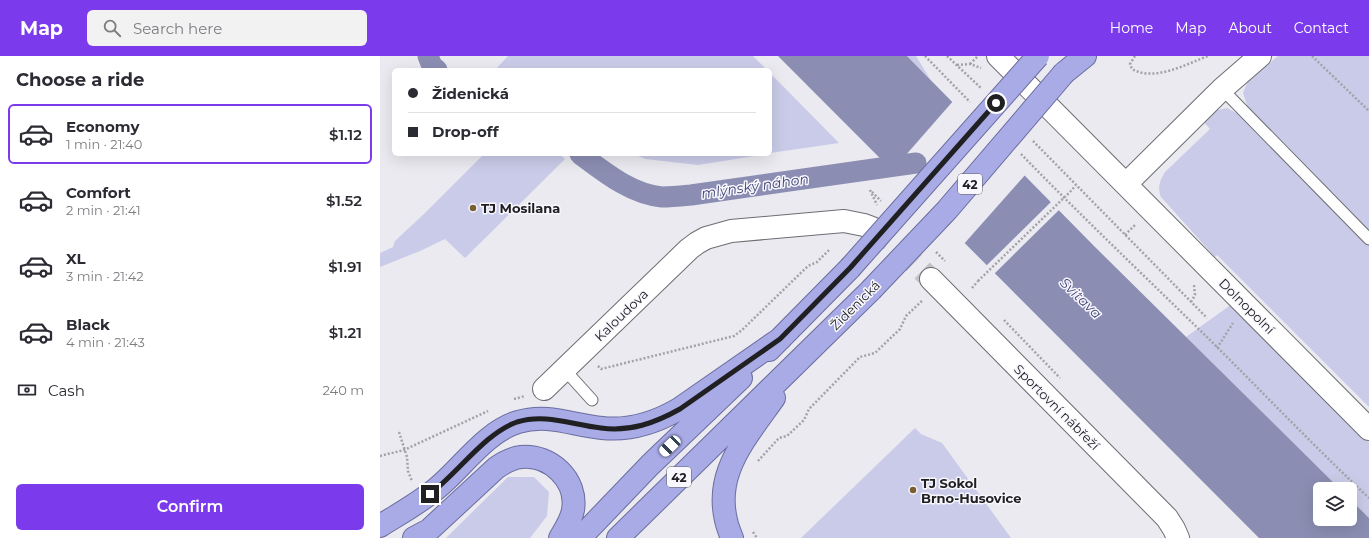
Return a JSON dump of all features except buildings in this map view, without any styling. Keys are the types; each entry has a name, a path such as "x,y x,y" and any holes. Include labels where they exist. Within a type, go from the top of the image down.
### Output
{"highway":[{"name":"42","path":"580,538 645,470 721,398 850,268 1038,56"},
{"name":"42","path":"1070,65 1085,56"},
{"name":"Židenická","path":"618,538 871,290 952,204 1070,65"},
{"path":"380,526 434,491 492,435 504,428 517,422 544,418 558,419 601,428 631,428 648,424 664,418 680,409 780,339"},
{"path":"732,538 725,518 723,505 727,473 734,457 745,439 804,355"},
{"path":"414,538 429,530 496,468 503,463 520,457 542,459 551,464 563,475 571,488 573,499 571,519 560,538"},
{"path":"380,536 389,538"}],"street":[{"name":"Dolnopolní","path":"998,56 1369,429"},
{"path":"1126,184 1222,89 1260,56"},
{"name":"Kaloudova","path":"544,389 689,250 706,238 731,231 844,221 864,224 872,228"},
{"name":"Sportovní nábřeží","path":"929,287 1167,518 1178,538"}],"lane":[{"path":"1222,89 1369,239"},
{"path":"564,369 592,400"}],"path":[{"path":"926,56 974,106"},
{"path":"970,64 978,56"},
{"path":"1135,56 1130,64 1132,69 1147,73 1165,73 1208,56"},
{"path":"1312,56 1369,111"},
{"path":"1018,151 1309,441 1369,498"},
{"path":"1066,174 1207,318"},
{"path":"972,288 1076,185"},
{"path":"1125,235 1136,223"},
{"path":"583,351 600,369 734,336 808,266 817,262 830,249"},
{"path":"755,467 762,456 779,438 787,436 804,420 809,410 860,357 875,353 900,330 906,316 929,287"},
{"path":"1217,348 1244,303"},
{"path":"512,400 544,389"},
{"path":"380,456 404,450 491,410"},
{"path":"399,432 404,450"},
{"path":"750,526 757,538"}],"shaded area":[{"path":"508,56 753,56 765,68 497,68"},
{"path":"907,56 916,56 930,79"},
{"path":"1278,56 1369,56 1369,231 1248,108 1243,93 1248,81"},
{"path":"772,75 839,143 772,153"},
{"path":"1227,108 1240,115 1369,245 1369,407 1217,255 1215,257 1161,197 1159,190 1165,172 1210,129 1202,120 1210,112"},
{"name":"TJ Mosilana","path":"482,156 561,156 565,159 465,258 445,239 380,267 380,253 393,247 395,241"},
{"path":"638,156 754,156 698,165 645,159"},
{"path":"1232,304 1369,442 1369,518 1357,506 1357,482 1333,482 1186,337"},
{"name":"TJ Sokol Brno-Husovice","path":"915,428 921,434 942,443 1011,538 801,538"},
{"path":"508,477 534,477 549,492 547,516 530,538 446,538"}],"water":[{"name":"Svitava","path":"778,56 907,56 1094,246 1333,482 1313,482 1313,526 1357,526 1357,506 1369,518 1369,538 1259,538"}],"pier":[{"path":"954,100 1026,174 963,245 891,172"},
{"path":"1052,201 1060,209 993,275 985,267"}],"waterway":[{"name":"mlýnský náhon","path":"428,56 432,66 434,68"},
{"name":"mlýnský náhon","path":"583,156 608,175 629,187 639,192 662,197 691,195 916,163"}],"tunnel":[{"path":"872,228 890,240 931,279"}],"place":[{"name":"TJ Mosilana","path":"473,208"},
{"name":"TJ Sokol Brno-Husovice","path":"913,490"}],"route":[{"path":"430,494 492,435 517,422 544,418 558,419 601,428 631,428 664,418 680,409 780,339 850,268 996,103"}]}
